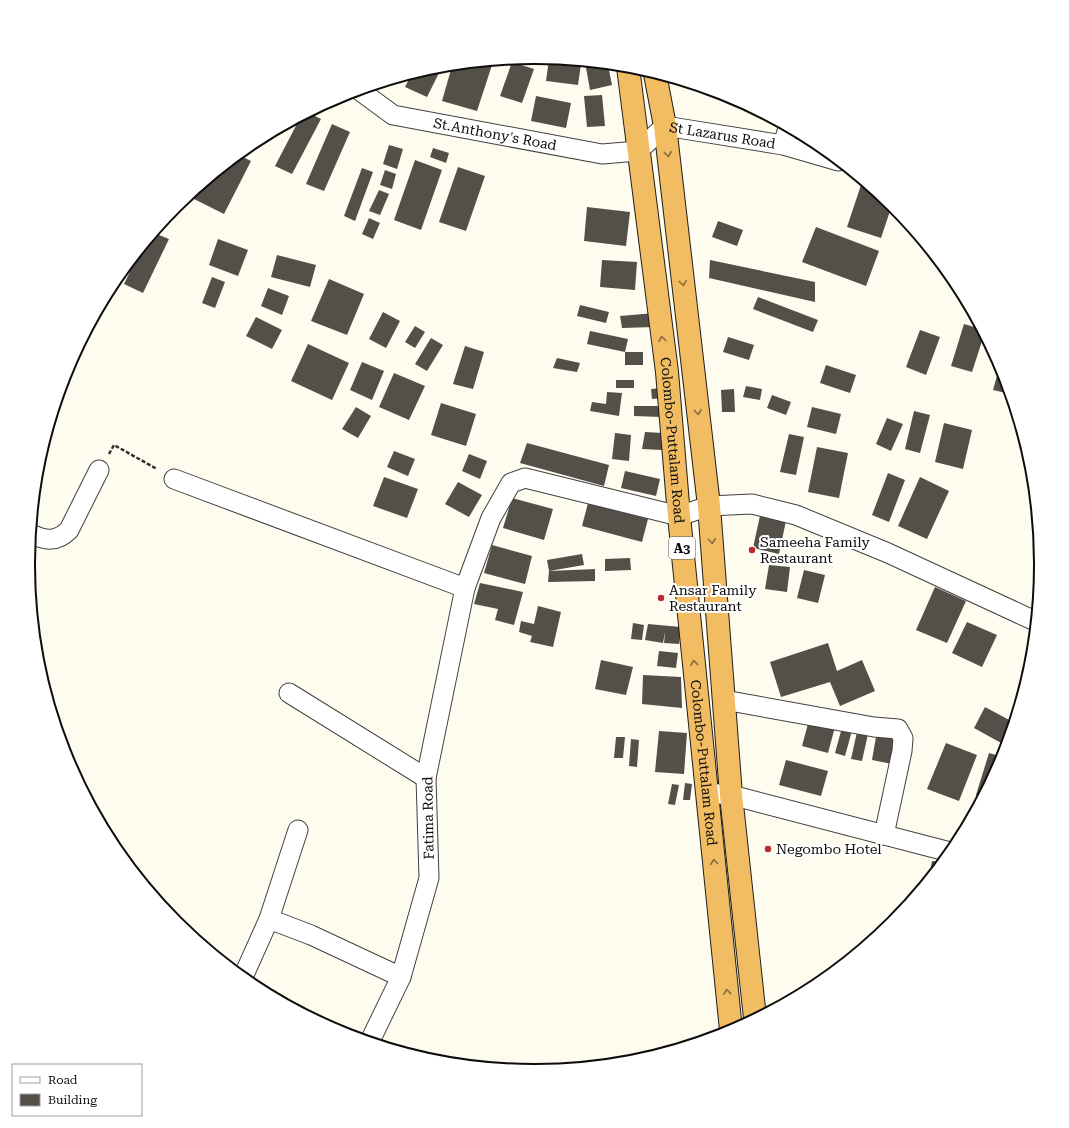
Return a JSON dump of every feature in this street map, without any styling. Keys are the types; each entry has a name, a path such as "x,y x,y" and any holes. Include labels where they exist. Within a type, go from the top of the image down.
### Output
{"highway":[{"name":"Colombo-Puttalam Road","path":"629,73 667,372 679,516 730,1023"},
{"name":"Colombo-Puttalam Road","path":"656,80 665,126 709,506 731,795 754,1012"}],"street":[{"name":"St.Anthony's Road","path":"365,94 393,115 602,154 638,151"},
{"name":"St Lazarus Road","path":"638,151 665,126 786,137 812,149"},
{"path":"36,537 55,540 62,537 69,530 99,470"},
{"name":"Fatima Road","path":"372,1036 401,977 429,878 426,778 465,588 492,518 511,484 525,478 679,516"},
{"path":"174,479 465,588"},
{"path":"679,516 709,506 752,504 796,515 888,554 1031,619"},
{"path":"289,693 426,778"},
{"path":"724,700 874,728 898,729 904,738 884,835"},
{"path":"707,793 731,795 944,850"},
{"path":"246,971 269,919 298,830"},
{"path":"269,919 311,936 401,977"}],"path":[{"path":"99,470 114,445 174,479"}],"building":[{"path":"511,65 521,65 534,69 522,103 500,96"},
{"path":"548,65 581,67 578,85 546,81"},
{"path":"491,67 477,111 442,101 450,72"},
{"path":"586,68 609,70 612,85 590,90"},
{"path":"439,74 427,97 405,87 408,81"},
{"path":"602,95 605,126 587,127 584,96"},
{"path":"536,96 571,103 566,128 531,121"},
{"path":"315,116 321,119 292,174 275,166 296,125"},
{"path":"332,124 350,132 324,191 306,184"},
{"path":"389,145 403,149 397,169 383,164"},
{"path":"433,148 449,153 446,163 430,157"},
{"path":"245,158 251,161 224,214 194,199 205,188"},
{"path":"415,160 442,170 421,230 394,220"},
{"path":"458,167 485,176 466,231 439,222"},
{"path":"362,168 373,172 355,221 344,216"},
{"path":"385,170 396,174 392,189 380,185"},
{"path":"861,185 889,213 881,238 847,227"},
{"path":"379,190 389,194 380,215 369,211"},
{"path":"587,207 630,212 626,246 584,241"},
{"path":"369,218 380,223 373,239 362,234"},
{"path":"718,221 743,230 737,246 712,237"},
{"path":"816,227 879,251 866,286 802,262"},
{"path":"159,235 169,239 143,293 124,284 131,270"},
{"path":"218,239 248,250 238,276 209,265"},
{"path":"277,255 316,265 310,287 271,277"},
{"path":"602,260 637,262 635,290 600,287"},
{"path":"710,260 815,282 815,302 709,278"},
{"path":"212,277 225,282 215,308 202,303"},
{"path":"329,279 364,294 347,335 311,321"},
{"path":"268,288 289,296 282,315 261,306"},
{"path":"758,297 818,320 813,332 753,309"},
{"path":"580,305 609,312 606,323 577,316"},
{"path":"383,312 400,321 386,348 369,339"},
{"path":"655,313 655,327 622,328 620,316"},
{"path":"256,317 282,330 272,349 246,336"},
{"path":"964,324 974,327 982,342 972,372 951,366"},
{"path":"415,326 425,332 415,348 405,342"},
{"path":"920,330 940,337 926,375 906,367"},
{"path":"590,331 628,339 625,352 587,344"},
{"path":"728,337 754,345 749,360 723,352"},
{"path":"431,338 443,345 427,371 415,364"},
{"path":"308,344 349,363 332,400 291,381"},
{"path":"465,346 484,352 473,389 453,384"},
{"path":"625,352 643,352 643,365 625,365"},
{"path":"557,358 580,363 577,372 553,368"},
{"path":"362,362 384,371 372,400 350,390"},
{"path":"826,365 856,375 850,393 820,383"},
{"path":"394,373 425,386 409,420 379,407"},
{"path":"997,376 1003,392 993,390"},
{"path":"616,380 634,380 634,388 616,388"},
{"path":"746,386 762,389 760,400 743,397"},
{"path":"662,388 663,398 652,399 651,389"},
{"path":"734,389 735,412 722,412 721,390"},
{"path":"607,392 622,393 619,416 590,411 592,402 606,404"},
{"path":"772,395 791,402 786,415 767,408"},
{"path":"441,403 476,414 466,446 431,435"},
{"path":"634,406 661,406 661,417 634,416"},
{"path":"356,407 371,416 358,438 342,429"},
{"path":"812,407 841,414 836,434 807,427"},
{"path":"914,411 930,415 920,453 905,449"},
{"path":"887,418 903,424 891,451 876,444"},
{"path":"944,423 972,430 963,469 935,462"},
{"path":"645,432 663,433 662,450 642,449"},
{"path":"615,433 631,435 629,461 612,459"},
{"path":"789,434 804,437 796,475 780,472"},
{"path":"527,443 609,465 604,486 520,463"},
{"path":"817,447 848,453 839,498 808,492"},
{"path":"394,451 415,459 408,476 387,467"},
{"path":"469,454 487,461 480,479 462,471"},
{"path":"625,471 660,479 656,496 621,488"},
{"path":"888,473 905,480 889,522 872,515"},
{"path":"384,477 418,489 407,518 373,506"},
{"path":"920,477 949,491 927,539 898,526"},
{"path":"458,482 482,495 469,517 445,504"},
{"path":"512,498 553,509 544,540 503,528"},
{"path":"588,503 648,519 642,542 582,526"},
{"path":"761,511 787,516 779,554 753,548"},
{"path":"492,545 532,556 525,584 484,573"},
{"path":"582,554 584,565 549,571 547,560"},
{"path":"630,558 631,570 605,571 605,559"},
{"path":"769,565 790,567 787,592 765,589"},
{"path":"595,569 595,581 548,582 549,571"},
{"path":"804,570 825,575 818,603 797,598"},
{"path":"480,583 523,592 514,625 495,620 498,609 474,604"},
{"path":"935,587 966,601 947,643 916,630"},
{"path":"538,606 561,612 553,647 530,642 532,636 519,632 521,621 534,624"},
{"path":"967,622 997,635 982,667 952,653"},
{"path":"633,623 644,625 642,640 631,639"},
{"path":"648,624 681,627 679,644 664,643 665,632 663,643 645,640"},
{"path":"828,643 837,671 862,660 875,691 840,706 830,682 781,697 770,662"},
{"path":"659,651 678,653 676,668 657,666"},
{"path":"601,660 633,667 626,695 595,689"},
{"path":"643,675 681,677 682,708 642,704"},
{"path":"985,707 1009,720 1001,743 974,728"},
{"path":"809,720 835,727 828,753 802,746"},
{"path":"843,724 853,727 845,756 835,753"},
{"path":"659,731 687,733 684,774 655,772"},
{"path":"877,731 897,735 892,764 872,760"},
{"path":"857,732 868,734 862,761 851,759"},
{"path":"616,737 625,737 623,758 614,758"},
{"path":"631,739 639,740 637,767 629,766"},
{"path":"946,743 977,755 959,801 927,789"},
{"path":"989,753 996,755 982,785 976,795"},
{"path":"786,760 828,771 821,796 779,785"},
{"path":"685,783 692,784 690,800 683,800"},
{"path":"672,784 679,785 675,805 668,804"},
{"path":"932,861 936,861 931,868"}],"place":[{"name":"Sameeha Family Restaurant","path":"752,550"},
{"name":"Ansar Family Restaurant","path":"661,598"},
{"name":"Negombo Hotel","path":"768,849"}]}
